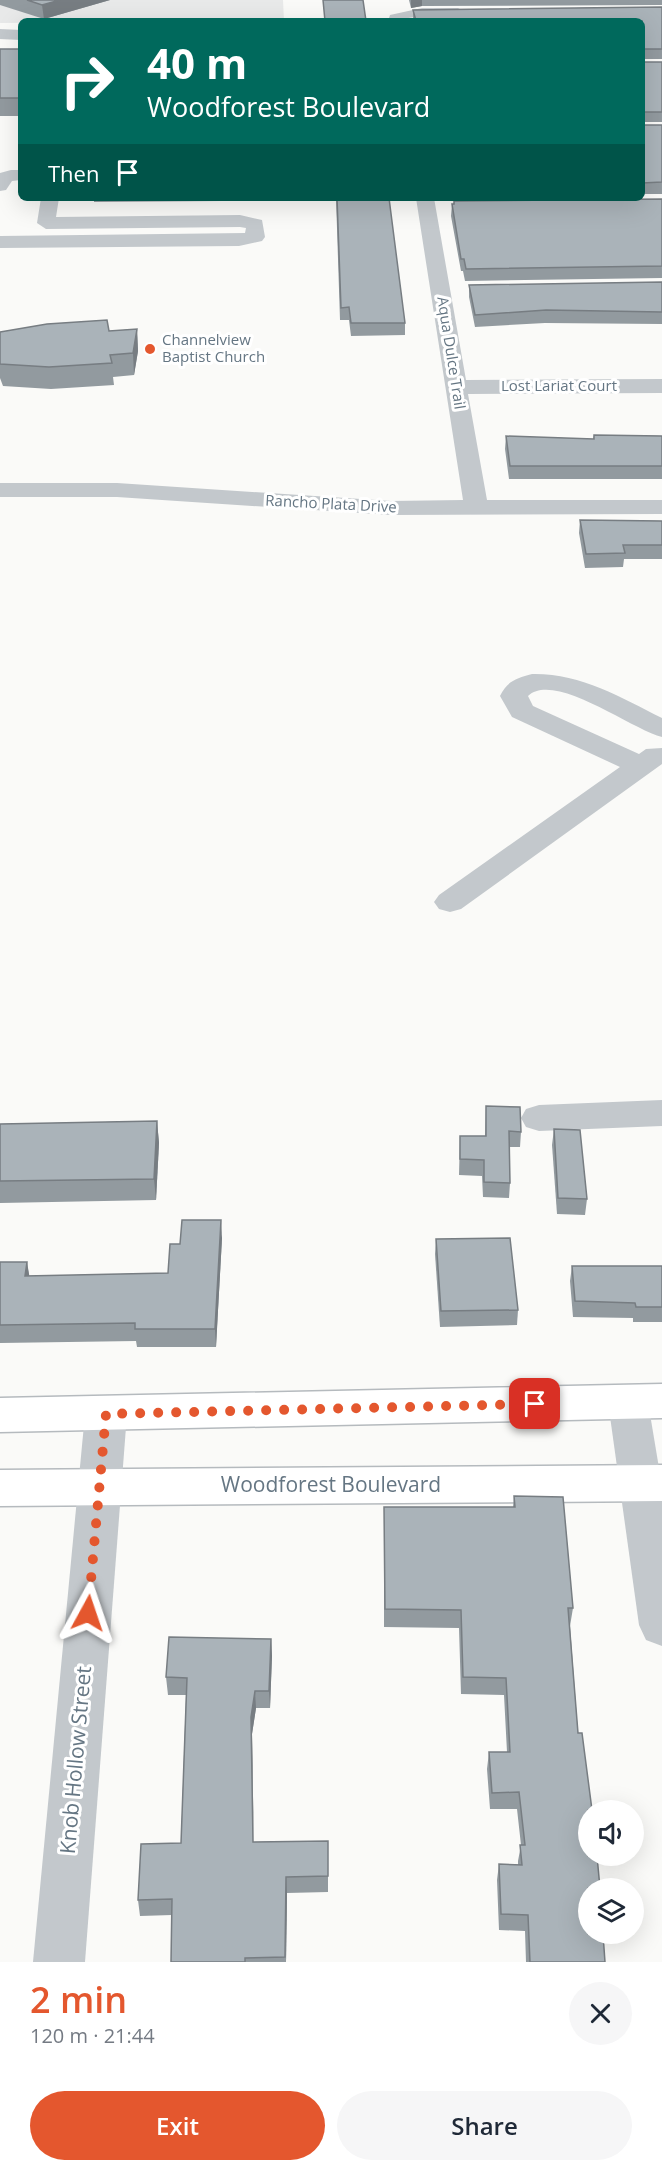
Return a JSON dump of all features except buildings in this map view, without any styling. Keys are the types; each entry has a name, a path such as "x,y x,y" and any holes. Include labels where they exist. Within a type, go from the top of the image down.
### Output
{"main road":[{"path":"0,1415 645,1402"},
{"name":"Woodforest Boulevard","path":"0,1488 652,1483"}],"street":[{"path":"401,18 470,12"},
{"path":"0,34 18,35"},
{"path":"0,163 18,163"},
{"path":"0,186 1,180 7,175 18,175"},
{"path":"46,223 50,201"},
{"path":"426,202 450,205"},
{"name":"Aqua Dulce Trail","path":"426,202 476,508"},
{"path":"0,242 239,240 255,237 260,217 240,221 23,223"},
{"path":"440,289 463,288"},
{"name":"Lost Lariat Court","path":"456,387 662,386"},
{"name":"Rancho Plata Drive","path":"0,490 117,490 391,508 662,507"},
{"path":"652,758 522,711 514,696 517,689 533,682 557,682 573,687 662,729"},
{"path":"450,902 652,758"},
{"path":"539,1118 662,1113"},
{"path":"645,1402 662,1625"},
{"name":"Knob Hollow Street","path":"58,1962 106,1414"}],"shaded area":[{"path":"0,0 283,0 284,18 18,18 18,23 0,23"}],"place":[{"name":"Channelview Baptist Church","path":"150,349"}],"route":[{"path":"88,1613 106,1414 535,1404"}]}
